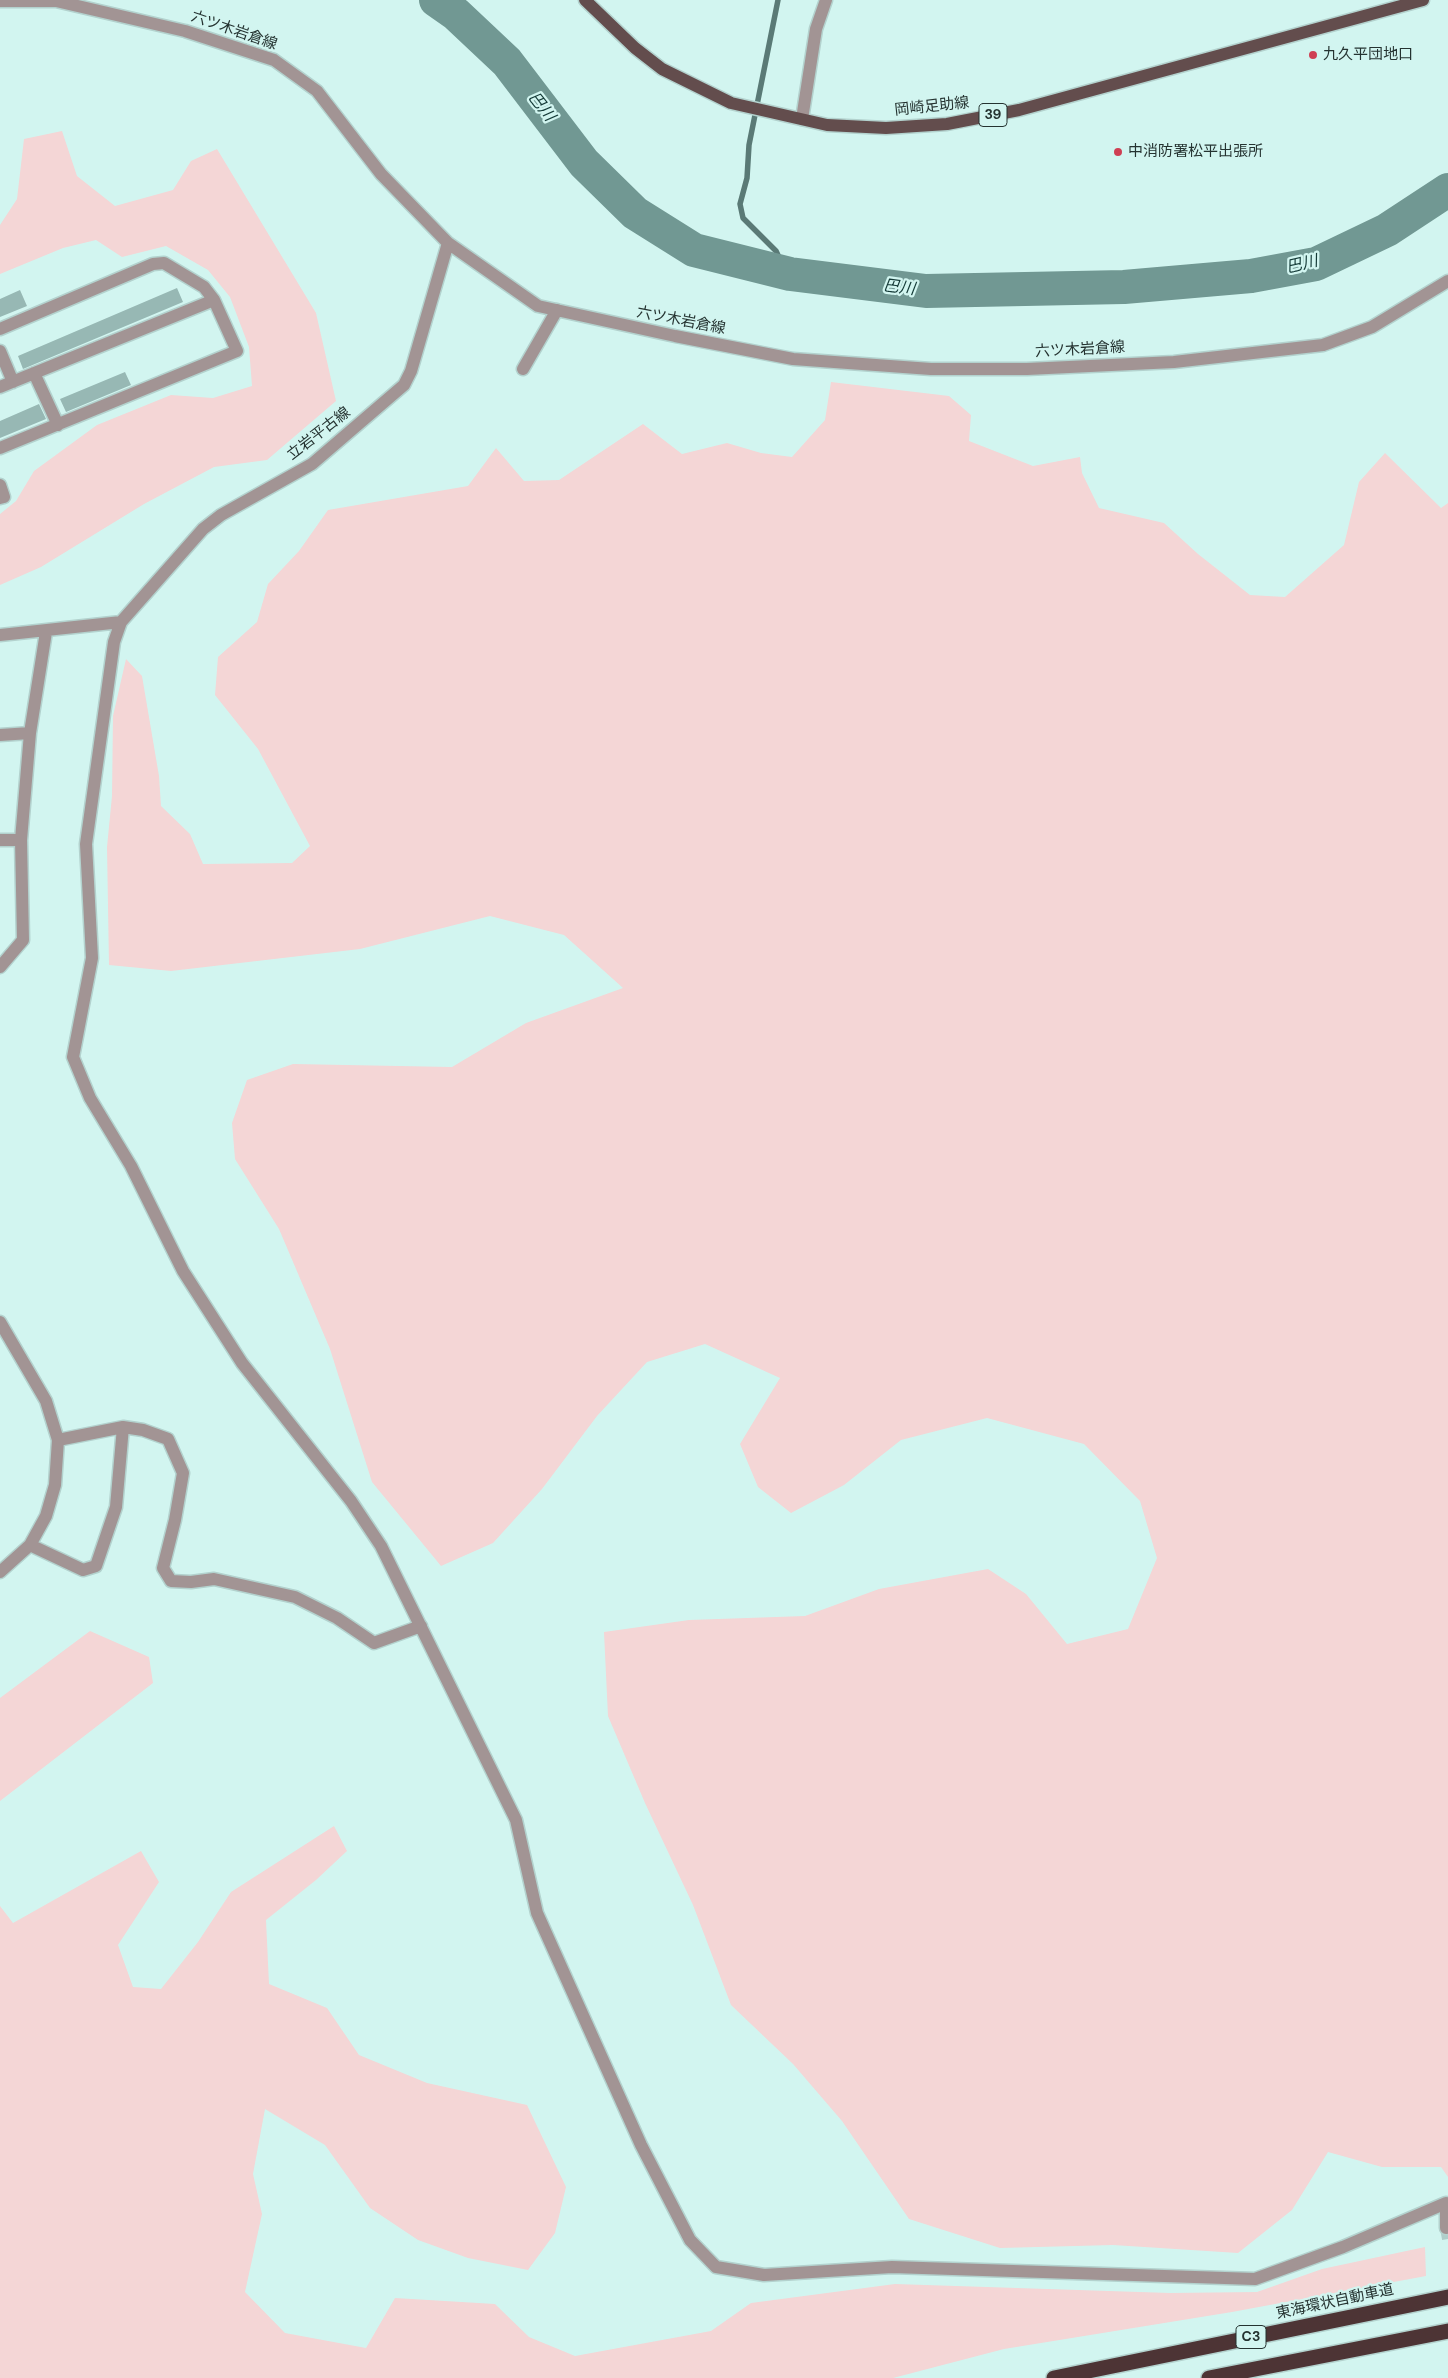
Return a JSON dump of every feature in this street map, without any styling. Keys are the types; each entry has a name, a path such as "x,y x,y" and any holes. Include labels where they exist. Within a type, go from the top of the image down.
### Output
{"highway":[{"name":"東海環状自動車道","path":"1054,2378 1448,2297"},
{"name":"C3","path":"1209,2378 1448,2331"}],"main road":[{"name":"岡崎足助線","path":"585,0 635,48 662,69 731,103 827,125 886,128 947,124 1010,112 1423,0"}],"street":[{"path":"802,119 816,29 826,0"},
{"name":"六ツ木岩倉線","path":"0,1 56,1 185,31 274,60 317,90 381,174 448,243 538,306 793,359 931,369 1027,369 1174,362 1323,345 1372,327 1448,281"},
{"name":"立岩平古線","path":"121,622 203,529 221,514 312,464 404,385 411,371 448,243"},
{"path":"0,329 153,264 164,264 204,287 214,300 237,351 0,448"},
{"path":"0,387 214,300"},
{"path":"523,369 557,310"},
{"path":"0,351 13,382"},
{"path":"34,373 58,425"},
{"path":"0,486 4,496 0,498"},
{"path":"0,635 46,632 121,622 114,642 86,844 92,958 73,1057 90,1098 131,1166 183,1271 242,1363 351,1501 381,1546 516,1820 537,1913 641,2145 690,2240 716,2267 764,2275 892,2267 1255,2279 1343,2247 1446,2203 1446,2228"},
{"path":"0,966 23,940 21,840 30,733 46,632"},
{"path":"0,736 30,733"},
{"path":"0,840 21,840"},
{"path":"0,1322 46,1401 58,1440 55,1484 46,1516 30,1544 0,1572"},
{"path":"58,1440 123,1427 142,1430 168,1439 182,1465 184,1473 163,1568 171,1580 191,1582 214,1579 295,1597 336,1618 374,1642 421,1626"},
{"path":"30,1544 83,1570 96,1566 116,1507 123,1427"}],"shaded area":[{"path":"62,131 77,176 115,206 173,190 191,161 217,149 316,313 336,401 267,460 214,467 144,504 41,567 0,585 0,514 16,501 34,471 97,425 171,395 213,398 252,386 249,347 230,297 208,270 166,246 122,257 96,240 63,248 0,274 0,225 17,199 24,139"},
{"path":"831,382 949,396 971,415 969,441 1033,466 1080,457 1082,473 1099,508 1164,523 1198,554 1250,595 1285,597 1344,545 1359,482 1385,453 1441,508 1448,503 1448,2177 1441,2167 1382,2167 1328,2152 1292,2210 1238,2253 1113,2245 1000,2248 909,2219 842,2121 793,2064 731,2005 693,1905 645,1803 608,1716 604,1632 689,1620 805,1616 879,1589 988,1569 1026,1594 1067,1644 1128,1629 1157,1558 1140,1501 1084,1444 987,1418 901,1440 844,1485 791,1513 758,1487 740,1444 780,1378 705,1344 647,1362 597,1416 542,1489 493,1543 441,1566 372,1482 330,1349 279,1229 235,1159 232,1123 247,1080 293,1064 452,1067 526,1023 623,988 564,935 490,916 360,949 171,971 109,965 107,847 112,796 113,716 126,659 142,676 159,776 161,806 190,834 203,864 292,863 310,846 258,749 215,695 218,657 257,622 268,584 299,551 328,510 468,486 496,448 524,481 559,480 643,424 682,454 727,443 761,453 792,457 825,420"},
{"path":"90,1631 149,1657 153,1683 0,1801 0,1698"},
{"path":"334,1826 347,1851 316,1880 266,1920 269,1984 327,2008 359,2055 427,2083 527,2105 566,2187 555,2233 528,2270 468,2258 418,2240 370,2208 325,2145 265,2109 253,2174 262,2214 245,2292 285,2333 366,2348 395,2298 495,2304 529,2337 575,2356 711,2331 751,2303 895,2284 1170,2293 1257,2292 1322,2269 1425,2247 1426,2276 1232,2312 1004,2349 893,2378 0,2378 0,1906 13,1923 141,1851 159,1882 118,1945 133,1987 161,1989 198,1942 231,1892"}],"building":[{"path":"177,288 183,302 23,369 18,356"},
{"path":"20,290 27,306 0,317 0,299"},
{"path":"125,372 131,385 66,412 60,399"},
{"path":"39,404 46,419 0,438 0,421"}],"waterway":[{"name":"巴川","path":"436,0 456,14 507,62 584,163 635,213 694,250 790,274 926,291 1124,287 1251,276 1316,264 1387,230 1448,190"},
{"path":"778,0 749,145 747,178 740,204 743,218 776,251 790,281"}],"tunnel":[{"path":"1446,2228 1448,2239"}],"place":[{"name":"九久平団地口","path":"1313,55"},
{"name":"中消防署松平出張所","path":"1118,152"}]}
